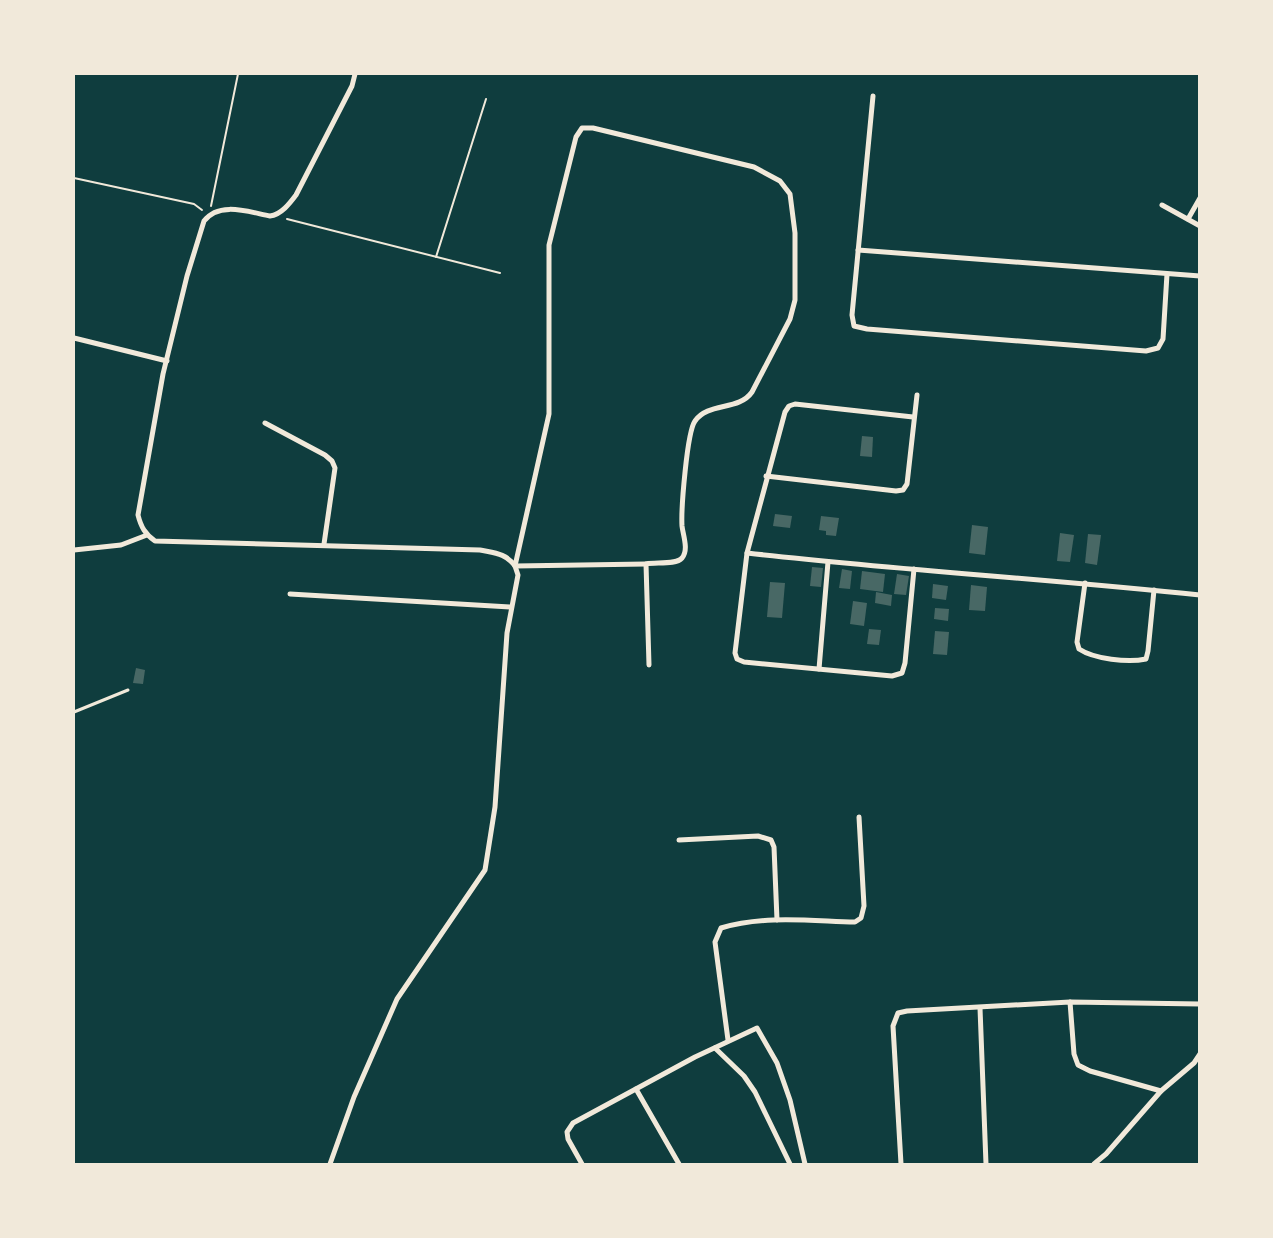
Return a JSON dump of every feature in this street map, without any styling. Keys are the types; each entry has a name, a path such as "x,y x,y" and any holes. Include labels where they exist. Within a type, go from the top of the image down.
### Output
{"street":[{"path":"330,1164 354,1097 397,999 485,870 495,807 510,607 518,574 510,559 480,550 155,541 141,526 138,515 166,361 196,243 204,221 209,215 227,209 276,216 296,195 352,86 355,74"},
{"path":"873,96 852,315 854,326 867,329 1146,351 1158,348 1163,339 1167,274"},
{"path":"582,128 603,130 754,167 780,181 790,194 795,233 795,300 790,319 748,398 705,412 695,421 684,481 682,525 685,551 682,558 676,562 646,564 515,566 549,414 548,275 551,236 576,137 582,128"},
{"path":"1188,219 1200,198"},
{"path":"1162,205 1200,226"},
{"path":"858,250 1200,276"},
{"path":"74,338 166,361"},
{"path":"766,476 903,490 907,484 917,395"},
{"path":"913,417 841,408 795,404 789,406 785,412 766,476 747,553 735,653 737,659 744,662 892,676 902,673 905,663 914,569"},
{"path":"265,423 332,461 335,468 324,544"},
{"path":"74,550 121,545 147,535"},
{"path":"747,553 1200,595"},
{"path":"819,669 828,562"},
{"path":"646,564 649,665"},
{"path":"1085,583 1077,642 1079,649 1089,656 1137,661 1146,659 1148,651 1154,590"},
{"path":"290,594 510,607"},
{"path":"728,1040 715,942 721,928 734,924 777,920 855,922 861,918 864,906 859,817"},
{"path":"679,840 758,836 771,840 774,847 777,920"},
{"path":"1070,1002 1074,1054 1078,1065 1090,1071 1161,1091"},
{"path":"901,1164 893,1026 898,1013 1070,1002 1200,1004"},
{"path":"980,1008 986,1164"},
{"path":"582,1164 568,1139 567,1132 573,1123 728,1040 757,1028 777,1063 790,1100 805,1164"},
{"path":"715,1048 750,1084 789,1164"},
{"path":"1094,1164 1106,1154 1161,1091 1194,1063 1200,1054"},
{"path":"636,1089 679,1164"}],"lane":[{"path":"74,712 128,690"}],"path":[{"path":"74,178 194,204 209,215 238,74"},
{"path":"436,256 486,99"},
{"path":"276,216 500,273"}],"building":[{"path":"862,436 873,437 872,457 860,456"},
{"path":"775,514 792,516 790,528 773,526"},
{"path":"821,516 839,518 836,536 826,535 826,531 819,530"},
{"path":"972,525 988,527 985,555 969,553"},
{"path":"1060,533 1074,535 1070,562 1057,561"},
{"path":"1088,534 1101,535 1097,565 1085,563"},
{"path":"812,567 823,568 821,587 810,586"},
{"path":"842,569 852,571 850,589 839,588"},
{"path":"862,571 885,574 883,592 860,589"},
{"path":"897,574 909,576 906,595 894,594"},
{"path":"770,582 785,583 782,618 767,617"},
{"path":"933,584 948,586 946,600 932,598"},
{"path":"971,585 987,587 985,611 969,610"},
{"path":"876,592 892,595 891,606 875,603"},
{"path":"853,601 867,603 864,626 850,624"},
{"path":"935,608 949,609 948,621 934,619"},
{"path":"869,629 881,630 879,645 867,644"},
{"path":"935,631 949,632 947,655 933,654"},
{"path":"136,668 145,670 143,684 133,683"}]}
